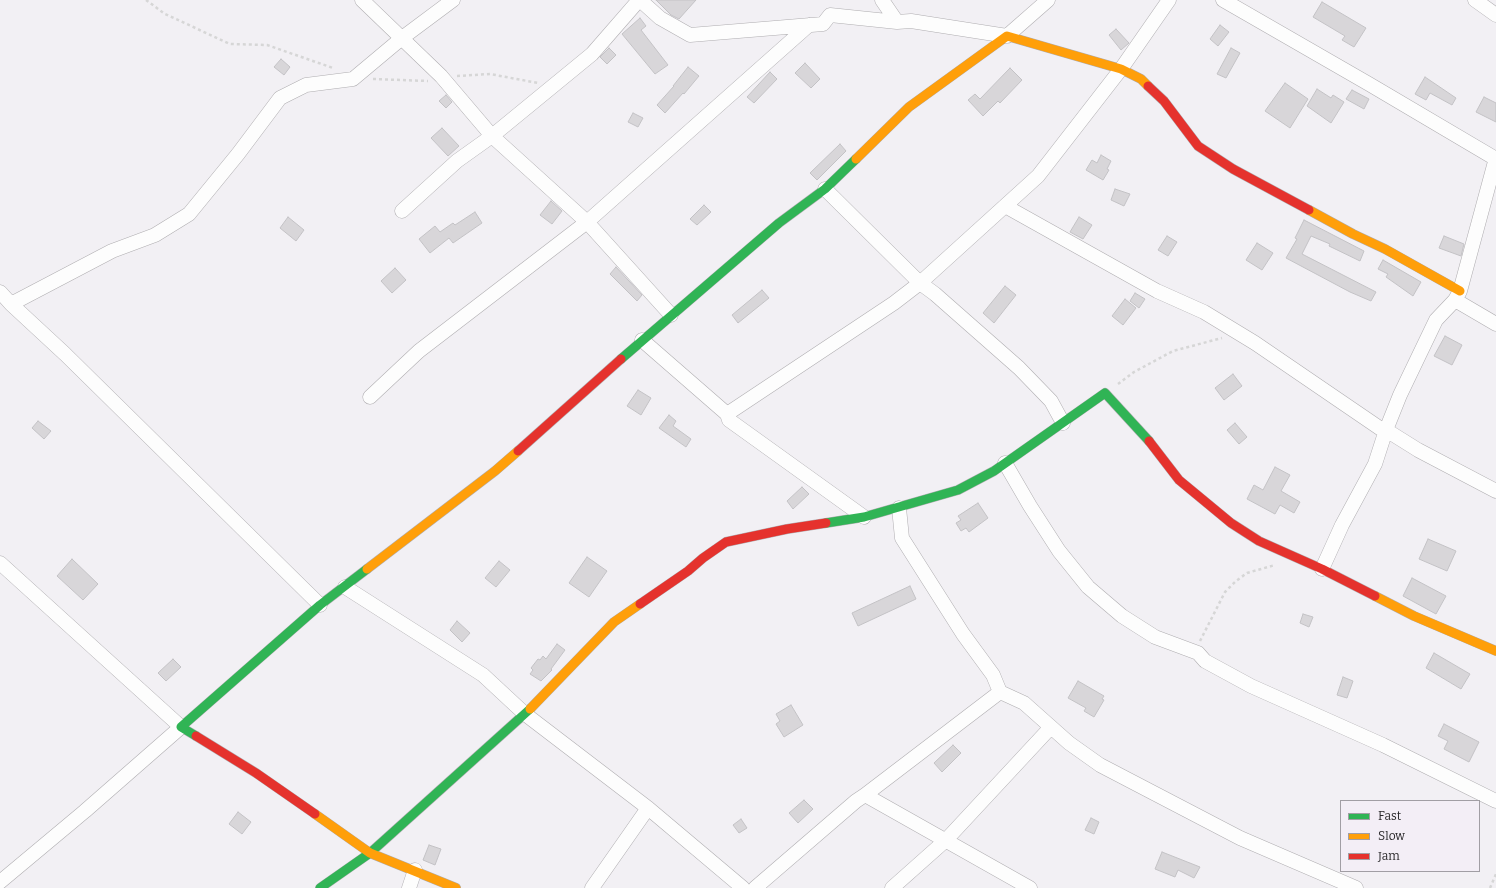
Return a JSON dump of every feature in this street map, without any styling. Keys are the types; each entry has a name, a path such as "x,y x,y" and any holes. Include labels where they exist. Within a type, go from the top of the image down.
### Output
{"street":[{"path":"362,0 441,76 492,136 587,222 671,315"},
{"path":"11,304 112,252 155,235 189,214 238,154 280,98 306,85 353,79 402,38 452,0"},
{"path":"402,211 457,161 492,136 592,54 640,0 660,18 690,35 823,24 830,15 897,22 911,21 1007,36 1121,68 1141,79 1164,100 1198,146 1233,169 1353,234 1385,249 1457,296 1496,324"},
{"path":"882,0 897,22"},
{"path":"0,882 85,811 320,604 345,587 494,471 671,315 779,224 825,189 909,107 1007,36 1048,0"},
{"path":"727,414 894,303 920,283 1038,176 1121,68 1169,0"},
{"path":"1223,0 1370,84 1496,159 1457,296 1436,320 1416,359 1386,430 1375,464 1342,525 1322,569"},
{"path":"1475,0 1496,15"},
{"path":"370,397 419,351 587,222 809,25"},
{"path":"825,189 920,283 1019,368 1051,401 1063,423"},
{"path":"1004,206 1157,291 1204,312 1240,334 1381,429 1386,430 1418,450 1496,491"},
{"path":"0,292 320,604"},
{"path":"642,340 727,414 729,420 864,517"},
{"path":"320,888 370,853 526,714 614,622 688,571 703,558 726,542 787,529 864,517 958,490 977,481 1005,463 1105,394 1140,430 1179,480 1231,523 1259,541 1322,569 1414,616 1496,650"},
{"path":"1005,463 1059,551 1088,587 1122,616 1155,637 1198,653 1205,661 1251,686 1383,745 1496,801"},
{"path":"899,508 902,538 964,634 993,675 1000,692 1024,703 1069,743 1100,765 1240,838 1356,888"},
{"path":"0,563 181,727 256,773 370,853 415,870 456,888"},
{"path":"345,587 483,675 526,714 648,808 743,888"},
{"path":"755,888 856,800 865,795 1000,692"},
{"path":"892,888 946,840 1051,727"},
{"path":"865,795 1030,888"},
{"path":"592,888 648,808"},
{"path":"409,888 415,870"}],"path":[{"path":"146,0 165,14"},
{"path":"1105,394 1134,372 1173,351 1240,334"},
{"path":"1198,653 1198,645 1226,592 1236,581 1247,573 1268,566 1280,565"},
{"path":"1490,888 1496,874"}],"building":[{"path":"656,0 696,0 679,19 671,15"},
{"path":"1322,2 1366,28 1354,47 1342,40 1345,36 1313,17"},
{"path":"640,18 646,26 641,30 668,65 655,74 622,34"},
{"path":"1220,25 1229,32 1218,46 1210,39"},
{"path":"1116,29 1129,43 1121,50 1109,35"},
{"path":"609,48 616,55 607,64 600,57"},
{"path":"1231,48 1240,53 1226,78 1217,74"},
{"path":"281,59 290,67 284,75 274,67"},
{"path":"805,63 820,79 811,88 795,73"},
{"path":"688,67 699,76 665,113 657,105"},
{"path":"1010,68 1022,80 1000,103 998,101 983,116 968,100 975,94 980,99"},
{"path":"770,72 777,79 754,103 747,97"},
{"path":"1425,77 1456,98 1452,105 1430,93 1426,100 1415,94"},
{"path":"1285,83 1308,99 1290,128 1265,111"},
{"path":"1317,89 1331,98 1333,95 1344,102 1331,123 1307,106"},
{"path":"1352,90 1369,99 1364,109 1346,99"},
{"path":"446,95 452,102 446,108 439,101"},
{"path":"1484,97 1496,103 1496,122 1476,112"},
{"path":"633,113 643,118 638,127 628,122"},
{"path":"442,128 459,146 448,156 431,138"},
{"path":"840,144 846,151 817,180 810,173"},
{"path":"1101,155 1111,161 1107,169 1109,170 1103,180 1086,170 1092,160 1097,163"},
{"path":"1115,189 1130,194 1124,206 1111,200"},
{"path":"551,201 562,211 552,224 540,215"},
{"path":"704,205 711,212 697,225 690,219"},
{"path":"475,212 482,223 453,243 449,238 430,253 419,239 435,226 440,232 453,223 455,225"},
{"path":"288,217 304,230 296,241 280,228"},
{"path":"1079,217 1092,225 1083,239 1070,232"},
{"path":"1304,220 1364,251 1360,261 1329,246 1330,244 1311,236 1302,254 1376,292 1371,301 1350,292 1286,258 1297,239 1295,238"},
{"path":"1167,236 1177,242 1168,256 1158,250"},
{"path":"1444,236 1464,244 1461,256 1439,248"},
{"path":"1257,243 1273,253 1262,270 1246,260"},
{"path":"1383,260 1421,282 1413,296 1386,277 1388,274 1378,269"},
{"path":"616,267 642,295 637,301 610,274"},
{"path":"395,268 406,280 392,293 381,281"},
{"path":"1005,286 1016,295 994,323 983,313"},
{"path":"762,290 769,298 738,323 732,315"},
{"path":"1135,293 1145,299 1139,308 1130,301"},
{"path":"1125,299 1136,308 1123,325 1112,316"},
{"path":"1445,336 1462,345 1452,365 1434,356"},
{"path":"1233,374 1242,386 1224,400 1215,388"},
{"path":"638,390 651,398 641,415 627,406"},
{"path":"669,415 676,421 673,426 691,439 686,447 659,428"},
{"path":"38,421 51,431 44,439 32,428"},
{"path":"1235,423 1247,437 1239,444 1227,430"},
{"path":"1275,467 1290,475 1281,491 1300,502 1294,513 1280,505 1275,514 1247,499 1254,485 1263,490"},
{"path":"802,487 809,494 793,509 787,501"},
{"path":"978,503 988,518 969,532 966,528 961,531 956,523 961,520 958,516"},
{"path":"1428,539 1456,551 1447,571 1419,559"},
{"path":"587,557 607,571 589,597 569,583"},
{"path":"72,559 98,584 83,600 57,576"},
{"path":"499,561 510,570 496,587 485,578"},
{"path":"1412,578 1446,596 1436,614 1403,596"},
{"path":"910,586 916,599 858,626 852,613"},
{"path":"1303,614 1313,617 1309,627 1300,623"},
{"path":"457,621 470,633 462,642 450,630"},
{"path":"557,644 565,650 551,669 552,670 541,681 530,674 533,670 531,668 538,659 540,660 543,656 546,659"},
{"path":"1434,653 1470,674 1461,689 1426,668"},
{"path":"173,659 181,667 166,681 158,673"},
{"path":"1343,677 1353,681 1347,698 1337,695"},
{"path":"1078,681 1104,696 1102,699 1104,700 1094,717 1084,711 1086,708 1068,698"},
{"path":"791,705 803,725 784,737 776,724 780,721 776,714"},
{"path":"1444,724 1479,742 1469,762 1444,749 1448,741 1438,736"},
{"path":"953,745 961,753 942,772 934,763"},
{"path":"804,800 813,809 798,823 789,813"},
{"path":"238,812 251,822 242,834 229,824"},
{"path":"1091,818 1099,822 1094,834 1085,830"},
{"path":"741,819 747,828 739,833 733,825"},
{"path":"429,845 441,849 435,865 423,860"},
{"path":"1162,852 1200,867 1194,878 1178,870 1175,877 1155,869"}],"traffic: fast":[{"path":"621,359 779,223 825,189 856,159"},
{"path":"826,523 864,517 958,490 994,471 1105,393 1149,441"},
{"path":"196,736 181,727 320,605 367,569"},
{"path":"320,888 370,853 530,709"}],"traffic: slow":[{"path":"856,159 909,107 1007,36 1121,69 1141,79 1148,86"},
{"path":"1309,210 1353,234 1385,249 1460,291"},
{"path":"367,569 495,471 518,451"},
{"path":"1375,596 1414,616 1496,651"},
{"path":"530,709 614,622 640,604"},
{"path":"315,814 370,853 456,888"}],"traffic: jam":[{"path":"1148,86 1164,101 1198,146 1233,169 1309,210"},
{"path":"518,451 621,359"},
{"path":"1149,441 1179,480 1231,523 1259,541 1322,569 1375,596"},
{"path":"640,604 688,571 703,558 726,542 787,529 826,523"},
{"path":"196,736 256,773 315,814"}]}
